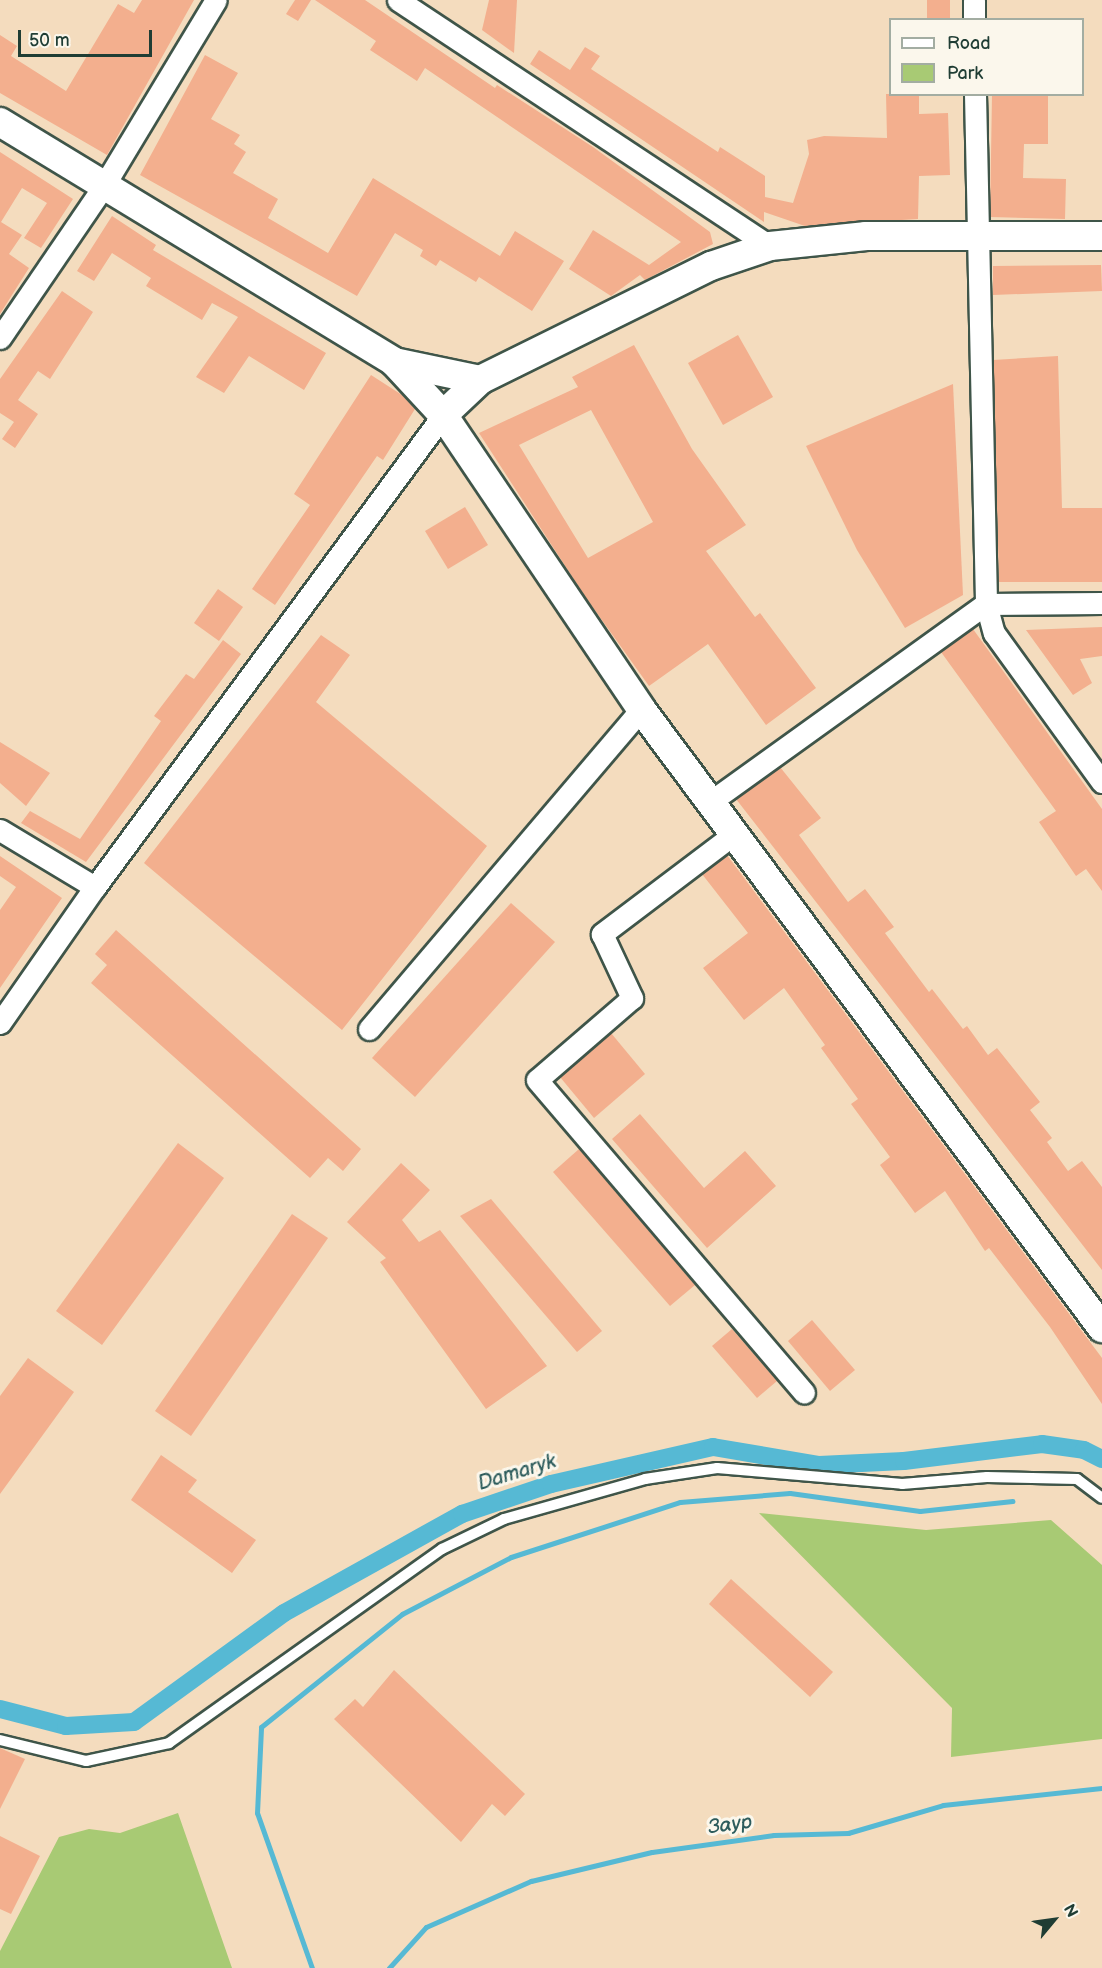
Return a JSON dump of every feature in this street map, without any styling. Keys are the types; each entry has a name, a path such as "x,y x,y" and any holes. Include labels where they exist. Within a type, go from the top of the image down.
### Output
{"main road":[{"path":"0,122 103,187 394,362 443,415 642,709 1102,1328"},
{"path":"443,415 480,380 711,266 770,246 866,236 976,234 1102,236"},
{"path":"394,362 480,380"}],"street":[{"path":"0,338 103,187 216,0"},
{"path":"398,0 770,246"},
{"path":"974,0 974,18"},
{"path":"975,96 976,234 986,604 994,633 1102,782"},
{"path":"0,1023 94,888 443,415"},
{"path":"710,802 986,604 1102,603"},
{"path":"369,1029 642,709"},
{"path":"0,830 94,888"},
{"path":"734,834 602,934 632,998 537,1080 804,1393"}],"lane":[{"path":"0,1740 86,1761 169,1743 442,1549 504,1519 645,1479 717,1468 902,1484 987,1477 1077,1479 1102,1498"}],"green space":[{"path":"759,1513 926,1530 1051,1520 1102,1565 1102,1739 951,1757 952,1708"},
{"path":"178,1813 232,1968 0,1968 0,1951 59,1837 89,1829 120,1833"}],"building":[{"path":"142,0 194,0 107,155 0,93 0,35 17,46 11,56 66,91 118,4 134,13"},
{"path":"295,0 311,0 298,21 286,14"},
{"path":"315,0 365,0 495,88 497,85 593,147 710,232 713,244 645,280 640,275 611,296 569,269 593,230 649,265 681,242 425,68 417,81 370,50 376,41"},
{"path":"489,0 517,0 514,53 482,30"},
{"path":"927,0 950,0 950,18 927,18"},
{"path":"585,47 600,56 591,69 718,152 720,147 765,176 765,197 793,203 809,154 807,140 824,136 887,138 886,94 889,96 919,96 919,114 948,113 950,175 919,176 918,219 805,226 764,212 764,222 530,64 539,50 570,70"},
{"path":"205,55 238,73 211,119 240,135 234,144 246,152 233,173 278,199 268,218 328,253 373,178 500,256 515,231 564,261 532,311 479,277 476,282 440,260 436,266 420,256 423,250 395,233 357,296 140,175"},
{"path":"992,96 1048,96 1048,144 1024,144 1023,178 1066,179 1065,219 990,217"},
{"path":"0,152 73,199 41,248 24,238 47,203 22,188 1,222 22,235 9,254 29,268 0,314"},
{"path":"112,216 156,245 153,250 326,353 304,390 249,356 224,393 196,377 238,317 212,303 202,320 146,286 151,278 112,253 94,281 77,271"},
{"path":"1101,265 1102,291 993,295 993,266"},
{"path":"62,291 93,312 50,379 38,371 18,400 38,414 15,448 2,439 14,422 0,413 0,379"},
{"path":"738,335 773,397 723,425 688,363"},
{"path":"634,345 692,449 746,525 706,551 755,617 760,613 816,688 766,725 708,644 649,686 584,595 479,433 578,387 572,377","holes":["591,410 653,522 588,558 519,445"]},
{"path":"1058,356 1062,508 1102,508 1102,582 999,582 993,360"},
{"path":"371,375 402,395 415,409 383,460 377,456 275,605 252,589 310,505 294,494"},
{"path":"953,384 963,595 905,628 857,550 806,446"},
{"path":"465,507 488,545 448,569 425,531"},
{"path":"218,589 243,607 219,641 194,623"},
{"path":"1102,627 1102,656 1080,659 1092,683 1073,695 1026,630"},
{"path":"973,629 1102,809 1102,891 1086,869 1076,876 1039,822 1056,811 941,652"},
{"path":"321,635 350,655 316,702 487,846 342,1030 144,863"},
{"path":"223,640 241,654 86,862 21,823 30,811 80,839 161,721 154,716 186,674 194,679"},
{"path":"0,742 50,773 26,806 0,783"},
{"path":"780,767 821,818 799,835 848,902 865,889 894,927 885,933 929,992 932,989 963,1029 967,1026 988,1055 997,1048 1040,1102 1030,1110 1052,1138 1047,1142 1068,1171 1082,1161 1102,1187 1102,1270 736,799"},
{"path":"727,855 1102,1358 1102,1404 1050,1327 989,1248 985,1251 945,1191 915,1213 880,1165 890,1157 851,1104 858,1099 821,1048 825,1045 784,988 744,1020 703,968 748,933 702,874"},
{"path":"0,856 62,898 0,988 0,910 16,887 0,876"},
{"path":"511,903 555,942 415,1097 372,1058"},
{"path":"116,930 361,1149 343,1171 328,1158 310,1178 91,983 107,965 95,954"},
{"path":"611,1033 645,1074 594,1118 560,1077"},
{"path":"640,1114 704,1188 745,1151 776,1186 707,1248 612,1139"},
{"path":"178,1143 224,1178 102,1345 56,1311"},
{"path":"579,1149 695,1285 670,1306 553,1172"},
{"path":"401,1163 430,1190 402,1220 419,1242 440,1230 547,1366 486,1409 380,1262 386,1258 347,1222"},
{"path":"491,1199 602,1331 577,1352 460,1216"},
{"path":"292,1214 328,1238 191,1436 155,1411"},
{"path":"812,1320 855,1370 830,1391 788,1341"},
{"path":"732,1329 777,1381 757,1398 712,1346"},
{"path":"28,1358 74,1392 0,1494 0,1396"},
{"path":"161,1455 197,1480 188,1492 256,1540 232,1573 131,1500"},
{"path":"731,1579 833,1672 810,1697 709,1604"},
{"path":"394,1670 525,1794 505,1816 492,1804 461,1842 334,1719 355,1699 363,1707"},
{"path":"0,1748 25,1759 0,1809"},
{"path":"0,1836 40,1856 11,1914 0,1909"}],"waterway":[{"name":"Damaryk","path":"0,1709 66,1726 134,1722 284,1613 462,1514 551,1484 713,1447 819,1465 904,1461 1042,1444 1084,1450 1102,1459"},
{"path":"312,1968 257,1813 261,1727 402,1614 511,1557 680,1502 790,1493 920,1511 1012,1501"},
{"name":"Заур","path":"389,1968 426,1927 531,1881 652,1852 774,1835 848,1833 943,1805 1102,1788"}]}
